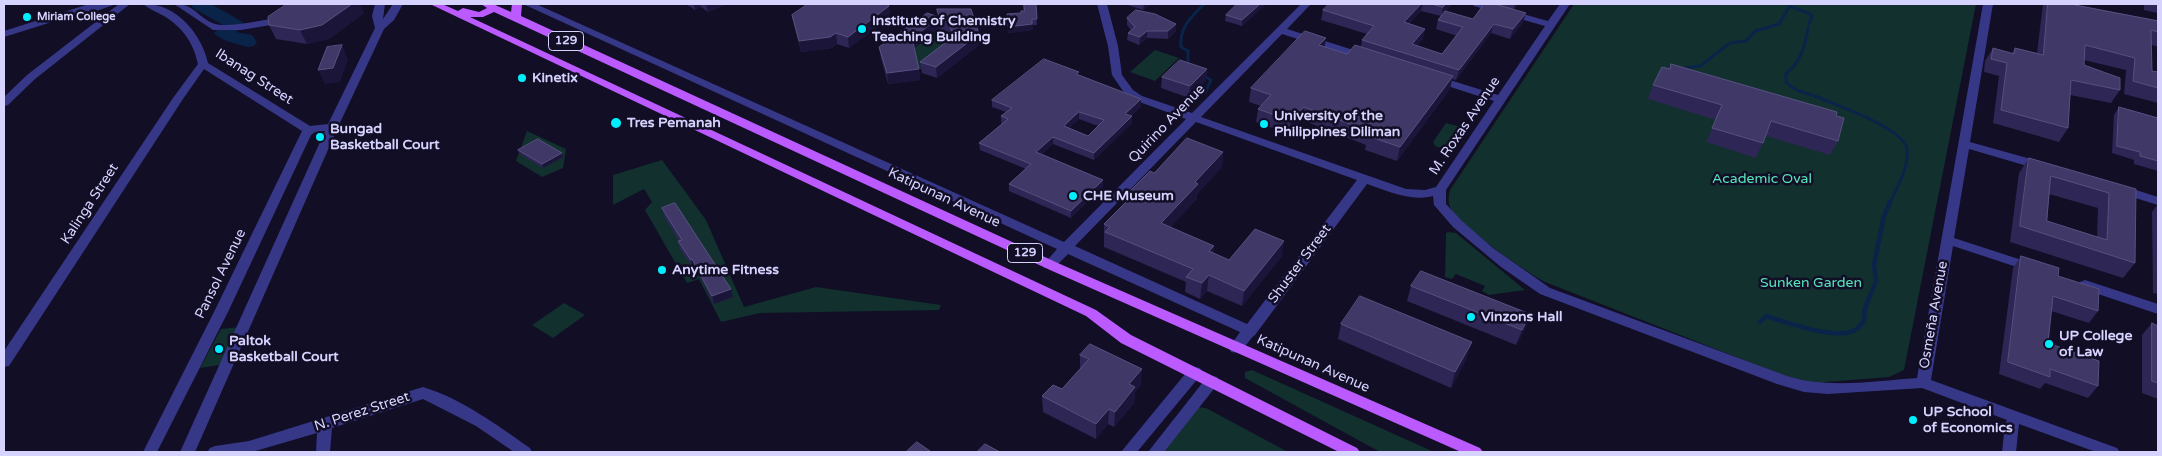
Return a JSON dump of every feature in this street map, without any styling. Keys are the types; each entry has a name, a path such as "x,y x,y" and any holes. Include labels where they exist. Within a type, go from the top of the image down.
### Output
{"main road":[{"path":"435,4 473,22 492,7 510,4"},
{"path":"450,4 477,16 488,12 492,7"},
{"path":"516,18 517,4"},
{"name":"Katipunan Avenue","path":"492,7 1049,265 1473,452"},
{"name":"129","path":"473,22 1091,313 1126,338 1352,452"},
{"path":"591,76 616,64"},
{"path":"790,170 812,155"}],"street":[{"path":"4,34 98,4"},
{"path":"19,30 37,27 110,4"},
{"path":"4,103 31,77 126,4"},
{"name":"Ibanag Street","path":"148,4 172,16 194,36 201,50 203,64 308,130"},
{"path":"179,4 213,26 242,27 277,21"},
{"path":"380,4 377,16 380,28"},
{"path":"188,452 332,127 380,28 390,18 398,4"},
{"name":"Katipunan Avenue","path":"528,4 1250,331"},
{"path":"1102,4 1113,46 1117,75 1129,92 1138,98 1364,179 1414,194 1446,213"},
{"name":"Quirino Avenue","path":"1049,265 1306,4"},
{"path":"1477,4 1551,25"},
{"name":"M. Roxas Avenue","path":"1446,213 1438,200 1440,190 1565,4"},
{"name":"Osmeña Avenue","path":"1446,213 1533,285 1772,377 1804,387 1828,389 1923,383 1988,4"},
{"path":"1280,30 1379,61"},
{"name":"Kalinga Street","path":"4,362 178,98 203,64"},
{"path":"1426,76 1500,99"},
{"path":"308,130 332,127"},
{"name":"Pansol Avenue","path":"150,452 308,130"},
{"path":"1964,144 2057,171"},
{"name":"Shuster Street","path":"1236,348 1364,179"},
{"path":"2111,187 2158,200"},
{"path":"1414,194 1425,194 1440,190"},
{"path":"1947,240 2045,272"},
{"path":"2074,282 2158,309"},
{"path":"1128,452 1195,372"},
{"path":"1155,452 1212,381"},
{"path":"1923,383 2112,452"},
{"name":"N. Perez Street","path":"215,452 249,447 325,425 423,393 481,422 525,452"},
{"path":"2009,452 2012,424"},
{"path":"323,452 325,425"}],"green space":[{"name":"Academic Oval","path":"1574,4 1976,4 1904,370 1889,377 1813,383 1782,375 1545,282 1494,248 1457,217 1449,204 1450,190"},
{"path":"939,30 960,34 922,69 898,60"},
{"path":"1155,50 1179,58 1155,81 1130,72"},
{"path":"1446,123 1469,129 1453,152 1435,146 1433,142"},
{"path":"527,131 566,149 563,168 542,177 516,161"},
{"path":"662,160 706,220 744,307 816,287 941,305 939,310 760,313 721,322 699,279 687,283 645,210 652,202 644,189 613,205 613,175"},
{"path":"1446,233 1456,233 1525,290 1489,295 1482,291 1485,286 1456,274 1452,279 1445,277"},
{"path":"564,303 585,315 553,338 532,325"},
{"name":"Paltok Basketball Court","path":"241,327 220,365 200,368 221,329"},
{"path":"1252,370 1434,452 1380,452 1245,378 1245,372"},
{"path":"1196,407 1206,408 1288,452 1160,452"}],"building":[{"path":"287,4 352,4 322,25 300,30 269,25 268,17"},
{"path":"808,4 888,4 889,6 848,37 836,33 830,37 799,41 792,15"},
{"path":"1024,4 1036,4 1037,19 1032,19 1032,24 1008,27 1007,14 1021,13 1021,11 1024,11"},
{"path":"1237,4 1260,4 1242,20 1226,15"},
{"path":"1329,4 1421,4 1404,22 1425,29 1412,44 1442,54 1463,27 1438,20 1445,11 1473,19 1484,4 1495,4 1526,13 1513,29 1494,24 1459,70 1362,40 1374,26 1323,10"},
{"path":"1432,4 1446,4 1443,7"},
{"path":"2048,4 2075,4 2158,21 2158,32 2151,30 2152,71 2158,72 2158,88 2133,81 2135,58 2085,45 2084,65 2120,78 2120,90 2071,80 2068,128 2001,110 2007,63 1991,59 1993,48 2014,54 2015,48 2043,55"},
{"path":"937,9 971,9 979,34 936,67 920,62 954,36 948,22 939,18 912,38 919,69 887,73 879,47 927,13 939,17"},
{"path":"1136,10 1155,14 1176,24 1168,31 1147,31 1140,37 1128,33 1135,27 1127,18"},
{"path":"1305,31 1326,38 1319,45 1347,54 1355,45 1453,76 1400,147 1368,136 1371,132 1304,107 1291,121 1258,109 1271,95 1251,88"},
{"path":"342,45 333,68 318,70 327,47"},
{"path":"1044,59 1079,72 1076,74 1141,99 1125,114 1132,116 1094,153 1053,137 1036,152 1103,180 1071,211 1009,184 1031,164 979,143 1008,119 1001,116 1012,108 992,100","holes":["1079,112 1104,120 1088,136 1064,126"]},
{"path":"1180,60 1207,69 1190,86 1162,77"},
{"path":"1671,64 1837,112 1836,116 1844,118 1838,141 1771,121 1763,143 1712,128 1722,105 1653,85 1662,67 1670,69"},
{"path":"2119,107 2158,118 2158,161 2140,156 2140,152 2117,146"},
{"path":"1187,138 1223,152 1195,182 1198,184 1161,223 1214,246 1209,251 1229,260 1255,229 1284,241 1244,291 1209,275 1202,283 1186,277 1193,269 1105,232 1110,227 1104,224 1133,195 1128,193 1150,171 1154,173"},
{"path":"538,139 562,153 542,164 518,150"},
{"path":"2029,158 2136,189 2135,263 2020,226","holes":["2051,176 2109,193 2107,240 2047,221"]},
{"path":"675,203 731,289 712,296 692,259 678,241 682,240 662,208"},
{"path":"2021,256 2059,268 2058,276 2099,289 2098,311 2053,296 2048,343 2099,361 2098,386 2050,369 2050,377 2008,362"},
{"path":"1421,271 1530,314 1522,330 1411,286"},
{"path":"1360,296 1472,342 1455,372 1341,324"},
{"path":"2152,323 2158,326 2158,383 2152,381"},
{"path":"1090,344 1142,369 1129,384 1135,387 1115,412 1109,409 1096,424 1042,396 1053,385 1062,389 1089,359 1080,355"},
{"path":"917,442 930,451 906,452"},
{"path":"985,444 1000,452 977,452"}],"waterway":[{"path":"199,4 235,25 223,33 228,36 246,39 248,42"},
{"path":"1190,66 1188,63 1188,51 1181,47 1182,34 1190,18 1204,4"},
{"path":"1683,68 1700,66 1730,43 1746,41 1755,31 1779,24 1791,4"},
{"path":"1790,6 1810,14 1812,16 1809,24"},
{"path":"1808,28 1801,53 1795,64 1786,74 1786,82 1798,90 1870,119 1903,141 1907,149 1906,163 1890,203"},
{"path":"1204,76 1211,80 1205,93"},
{"path":"1760,322 1766,316 1824,332 1847,333 1858,328 1864,321 1865,308 1876,281 1874,264 1884,216 1890,202"}],"place":[{"name":"Miriam College","path":"27,17"},
{"name":"Institute of Chemistry Teaching Building","path":"862,29"},
{"name":"Kinetix","path":"522,78"},
{"name":"Tres Pemanah","path":"616,123"},
{"name":"University of the Philippines Diliman","path":"1264,124"},
{"name":"Bungad Basketball Court","path":"320,137"},
{"name":"CHE Museum","path":"1073,196"},
{"name":"Anytime Fitness","path":"662,270"},
{"name":"Vinzons Hall","path":"1471,317"},
{"name":"UP College of Law","path":"2049,344"},
{"name":"Paltok Basketball Court","path":"219,349"},
{"name":"UP School of Economics","path":"1913,420"}],"park label":[{"name":"Sunken Garden","path":"1811,283"}]}
